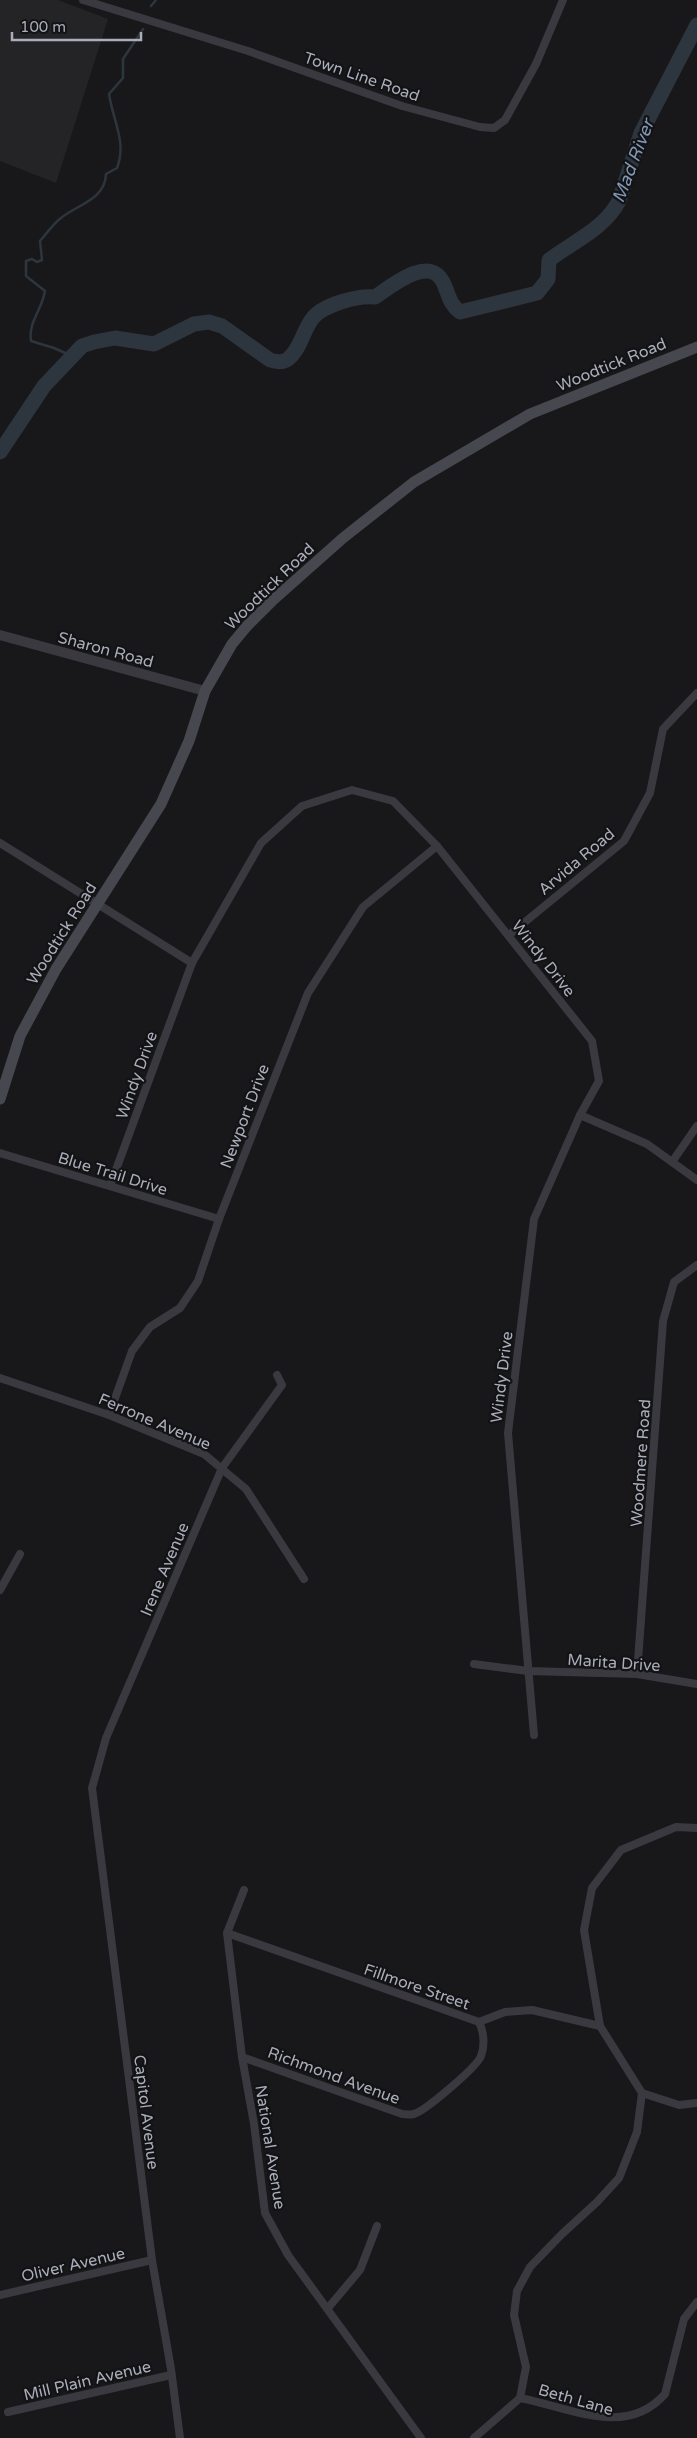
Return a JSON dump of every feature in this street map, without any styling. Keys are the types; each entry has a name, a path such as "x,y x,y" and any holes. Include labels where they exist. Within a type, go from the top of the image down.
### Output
{"main road":[{"name":"Woodtick Road","path":"0,1099 20,1036 56,969 161,804 189,740 205,691 232,644 272,601 343,538 414,482 530,414 697,347"}],"street":[{"name":"Town Line Road","path":"83,0 248,50 402,106 480,127 494,128 505,120 536,64 563,0"},
{"name":"Sharon Road","path":"0,635 205,691"},
{"name":"Arvida Road","path":"509,935 624,841 650,793 663,729 697,694"},
{"name":"Windy Drive","path":"110,1186 192,963 261,843 302,806 352,790 393,801 437,846 592,1041 600,1081 580,1115 534,1219 508,1432 534,1735"},
{"path":"0,843 192,963"},
{"name":"Newport Drive","path":"109,1415 132,1352 150,1327 180,1308 198,1281 218,1219 308,992 363,907 437,846"},
{"path":"580,1115 647,1144 697,1180"},
{"path":"672,1162 697,1126"},
{"name":"Blue Trail Drive","path":"0,1153 218,1219"},
{"name":"Woodmere Road","path":"638,1674 663,1321 674,1282 697,1266"},
{"name":"Irene Avenue","path":"92,1788 106,1738 222,1468 282,1385 277,1375"},
{"name":"Ferrone Avenue","path":"0,1378 109,1415 204,1454 246,1489 304,1579"},
{"path":"0,1590 20,1554"},
{"path":"474,1664 528,1671"},
{"name":"Marita Drive","path":"528,1671 638,1674 697,1684"},
{"name":"Capitol Avenue","path":"92,1788 152,2260 180,2438"},
{"path":"474,2438 520,2398 526,2367 514,2315 517,2291 530,2267 619,2178 637,2132 642,2093 600,2026 584,1930 592,1888 621,1850 676,1827 697,1828"},
{"path":"227,1933 244,1890"},
{"name":"Fillmore Street","path":"227,1933 480,2022 505,2012 532,2010 600,2026"},
{"name":"National Avenue","path":"227,1933 242,2057 254,2124 265,2213 288,2255 421,2438"},
{"name":"Richmond Avenue","path":"242,2057 402,2114 414,2114 427,2108 444,2094 481,2057 484,2032 480,2022"},
{"path":"642,2093 679,2104 697,2103"},
{"path":"328,2308 360,2270 376,2226"},
{"name":"Oliver Avenue","path":"0,2295 152,2260"},
{"name":"Beth Lane","path":"520,2398 539,2402 611,2425 625,2424 642,2418 658,2404 664,2394 671,2377 674,2354 684,2319 697,2302"},
{"name":"Mill Plain Avenue","path":"8,2412 171,2375"}],"shaded area":[{"path":"0,0 58,0 108,19 56,183 0,161"}],"waterway":[{"path":"151,6 156,0"},
{"name":"Mad River","path":"0,452 44,386 82,346 94,342 115,338 154,344 194,324 209,322 222,326 270,360 282,362 292,355 312,319 324,309 350,299 375,297 399,280 419,272 429,271 437,274 443,282 451,302 460,312 537,293 548,279 549,260 597,227 613,211 619,201 641,133 697,25"},
{"path":"72,356 31,341 33,322 45,291 26,276 26,261 32,259 37,262 42,260 40,241 61,218 96,196 101,190 106,174 117,168 121,149 109,94 123,78 123,59 143,29"}]}
